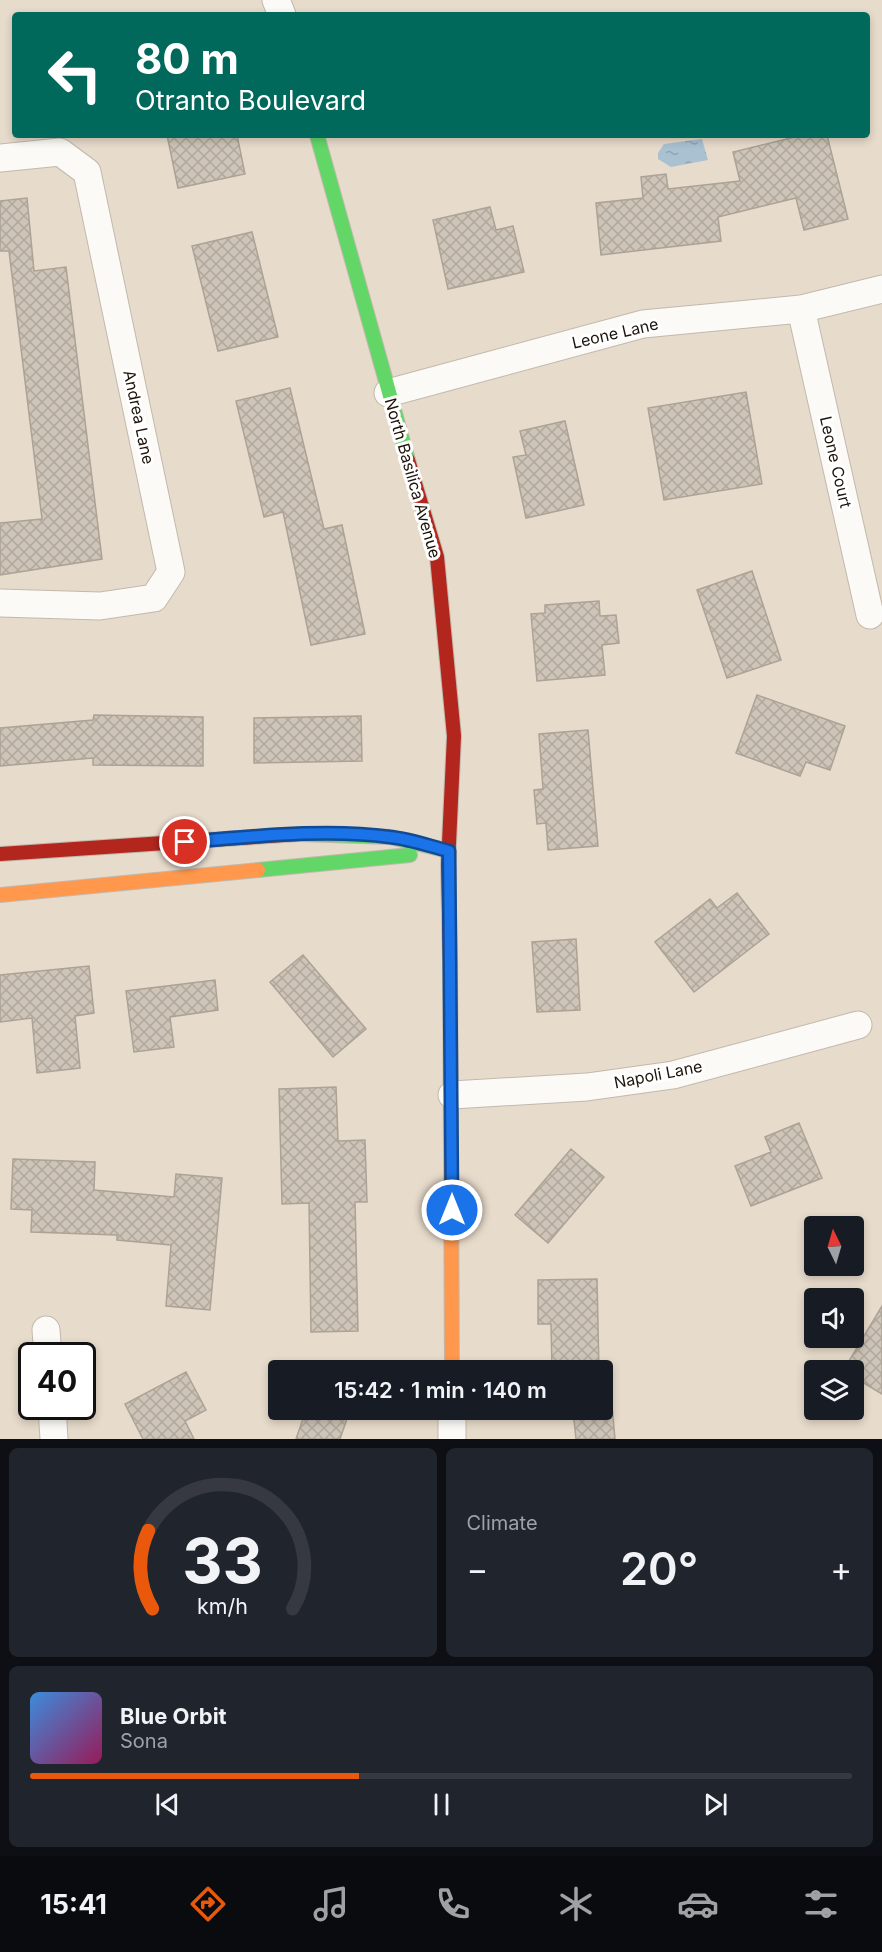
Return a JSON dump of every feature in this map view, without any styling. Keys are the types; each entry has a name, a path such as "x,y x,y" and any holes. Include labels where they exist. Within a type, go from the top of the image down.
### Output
{"street":[{"name":"North Basilica Avenue","path":"318,138 388,393 437,557 454,736 448,865 452,1095 452,1360"},
{"name":"Andrea Lane","path":"0,158 60,152 87,171 171,572 154,598 100,606 0,603"},
{"name":"Leone Lane","path":"388,393 643,324 801,309 882,289"},
{"name":"Leone Court","path":"801,309 870,615"},
{"path":"0,854 301,834 390,837 449,851"},
{"path":"0,895 449,851"},
{"name":"Napoli Lane","path":"452,1095 587,1087 673,1075 858,1025"},
{"path":"53,1420 54,1439"},
{"path":"452,1420 452,1439"}],"water":[{"path":"702,139 708,160 671,167 658,159 658,153 664,144"}],"building":[{"path":"168,138 238,138 245,174 178,188"},
{"path":"791,138 828,138 848,219 804,230 796,198 718,217 721,241 601,255 596,203 643,198 641,177 666,174 668,189 740,181 733,152"},
{"path":"27,198 34,271 66,267 102,559 0,575 0,523 42,519 9,251 0,251 0,201"},
{"path":"490,207 496,230 513,226 524,272 448,289 433,220"},
{"path":"252,232 278,337 218,351 192,246"},
{"path":"290,388 324,529 342,525 365,634 311,645 283,512 264,517 236,401"},
{"path":"746,392 762,484 664,500 648,408"},
{"path":"565,421 584,505 526,518 513,457 526,455 520,431"},
{"path":"752,571 781,660 727,678 697,590"},
{"path":"599,601 600,616 616,615 619,643 602,645 605,675 537,681 531,614 545,613 545,605"},
{"path":"757,695 845,726 830,770 806,762 800,776 736,753"},
{"path":"94,715 203,717 203,766 93,765 93,758 0,766 0,728 93,720"},
{"path":"361,716 362,761 254,763 254,718"},
{"path":"588,730 598,846 548,850 546,823 537,824 534,790 543,789 539,734"},
{"path":"737,893 769,934 694,992 655,942 710,899 717,908"},
{"path":"576,939 580,1010 537,1012 532,942"},
{"path":"303,955 366,1029 333,1057 270,982"},
{"path":"89,966 94,1013 75,1016 80,1068 37,1073 32,1018 0,1022 0,975"},
{"path":"215,980 218,1010 170,1017 174,1047 134,1052 126,991"},
{"path":"336,1087 338,1141 365,1140 367,1202 355,1202 358,1331 311,1332 309,1203 282,1204 279,1089"},
{"path":"799,1123 822,1178 751,1206 735,1166 771,1152 765,1137"},
{"path":"571,1149 604,1177 548,1243 515,1215"},
{"path":"13,1159 95,1162 94,1190 174,1197 176,1174 222,1178 210,1310 166,1306 171,1245 117,1240 117,1235 31,1232 32,1210 11,1209"},
{"path":"597,1279 599,1360 552,1360 551,1324 538,1324 538,1280"},
{"path":"882,1306 882,1394 864,1383 864,1360 850,1360 857,1348 864,1348 864,1336"},
{"path":"186,1372 206,1410 185,1421 194,1439 143,1439 125,1404"},
{"path":"613,1417 615,1439 576,1439 574,1420 613,1420"},
{"path":"303,1420 347,1420 340,1439 296,1439"}],"traffic: fast":[{"path":"318,138 408,460"},
{"path":"299,834 390,837 449,851"},
{"path":"258,870 410,855"}],"traffic: slow":[{"path":"0,895 258,870"},
{"path":"450,961 452,1360"}],"traffic: jam":[{"path":"408,460 437,557 454,736 448,865 450,961"},
{"path":"0,854 299,834"}],"route":[{"path":"185,842 301,834 368,836 390,837 449,851 452,1210"}]}
